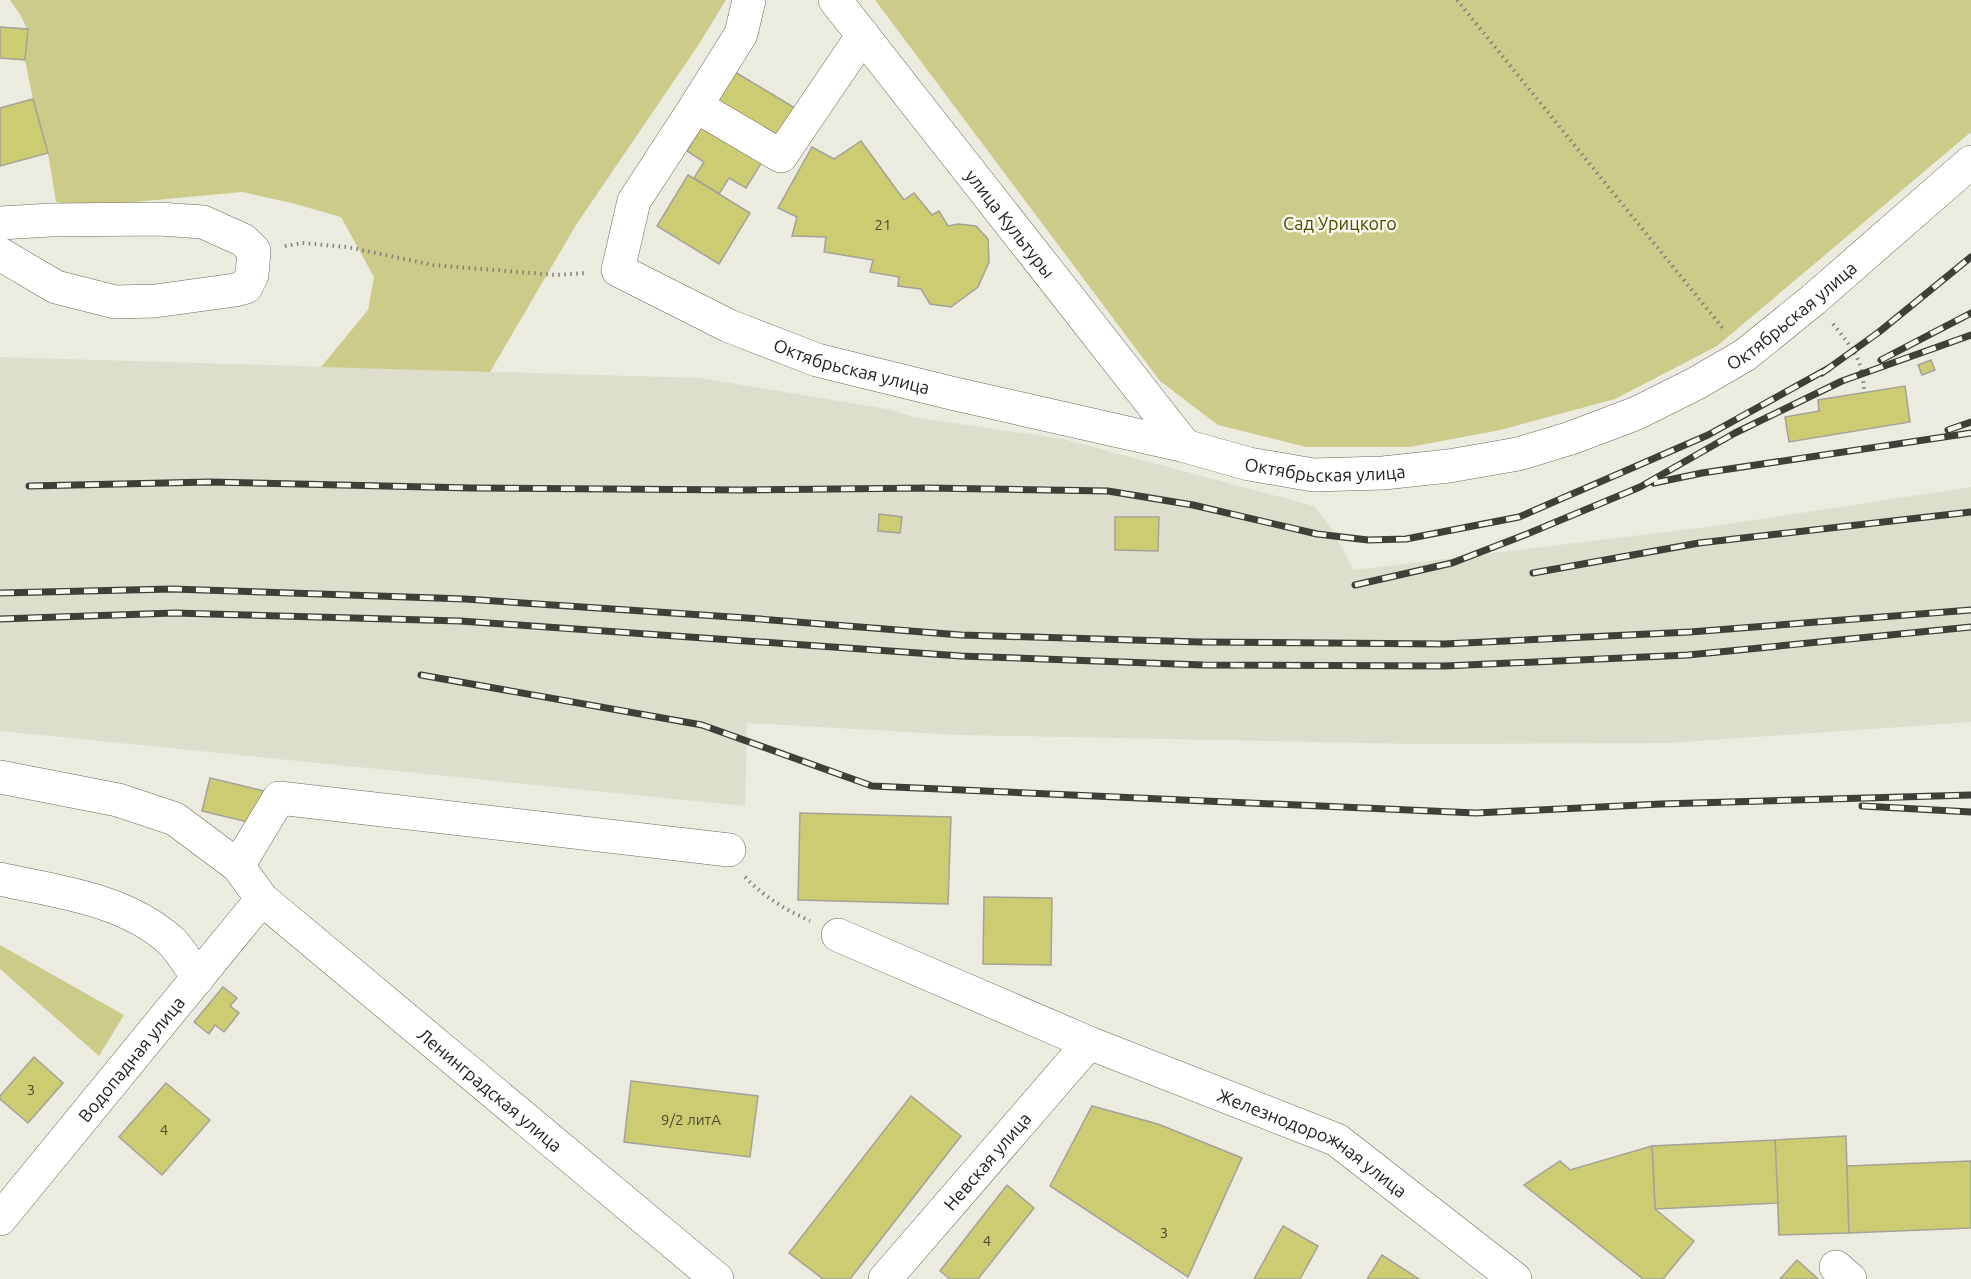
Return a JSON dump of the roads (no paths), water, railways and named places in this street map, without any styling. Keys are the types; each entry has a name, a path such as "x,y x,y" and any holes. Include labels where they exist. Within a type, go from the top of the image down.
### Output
{"street":[{"path":"749,0 741,34 696,106 781,156 863,35"},
{"name":"улица Культуры","path":"835,0 1185,446"},
{"name":"Октябрьская улица","path":"696,106 634,201 618,270 729,326 817,360 1185,446 1249,464 1313,475 1383,473 1449,466 1518,454 1571,438 1637,413 1695,384 1745,354 1814,300 1971,162"},
{"path":"0,223 159,219 203,222 243,240 254,251 252,275 246,287 155,301 115,302 56,287 0,254"},
{"name":"Ленинградская улица","path":"0,777 118,800 175,819 238,867 262,899 717,1279"},
{"path":"238,867 279,798 729,850"},
{"path":"0,879 129,912 171,942 198,978"},
{"name":"Водопадная улица","path":"0,1219 262,899"},
{"name":"Железнодорожная улица","path":"838,935 1089,1043 1337,1140 1515,1279"},
{"name":"Невская улица","path":"885,1279 1089,1043"}],"railway":[{"path":"1822,373 1879,332 1971,257"},
{"path":"1881,360 1971,313"},
{"path":"1355,585 1452,563 1527,534 1640,487 1735,433 1842,381 1971,335"},
{"path":"29,486 209,482 471,488 743,490 928,488 1108,491 1193,505 1317,534 1368,540 1406,539 1519,517 1708,435 1829,368"},
{"path":"1948,430 1971,422"},
{"path":"1654,483 1702,473 1971,433"},
{"path":"1533,573 1699,543 1971,512"},
{"path":"0,593 172,589 465,599 961,635 1200,642 1444,644 1690,632 1971,610"},
{"path":"0,619 174,613 460,621 961,656 1203,665 1445,666 1688,655 1971,627"},
{"path":"421,675 702,725 872,786 1476,813 1661,804 1971,795"},
{"path":"1862,806 1971,812"}],"park label":[{"name":"Сад Урицкого","path":"1340,223"}]}
